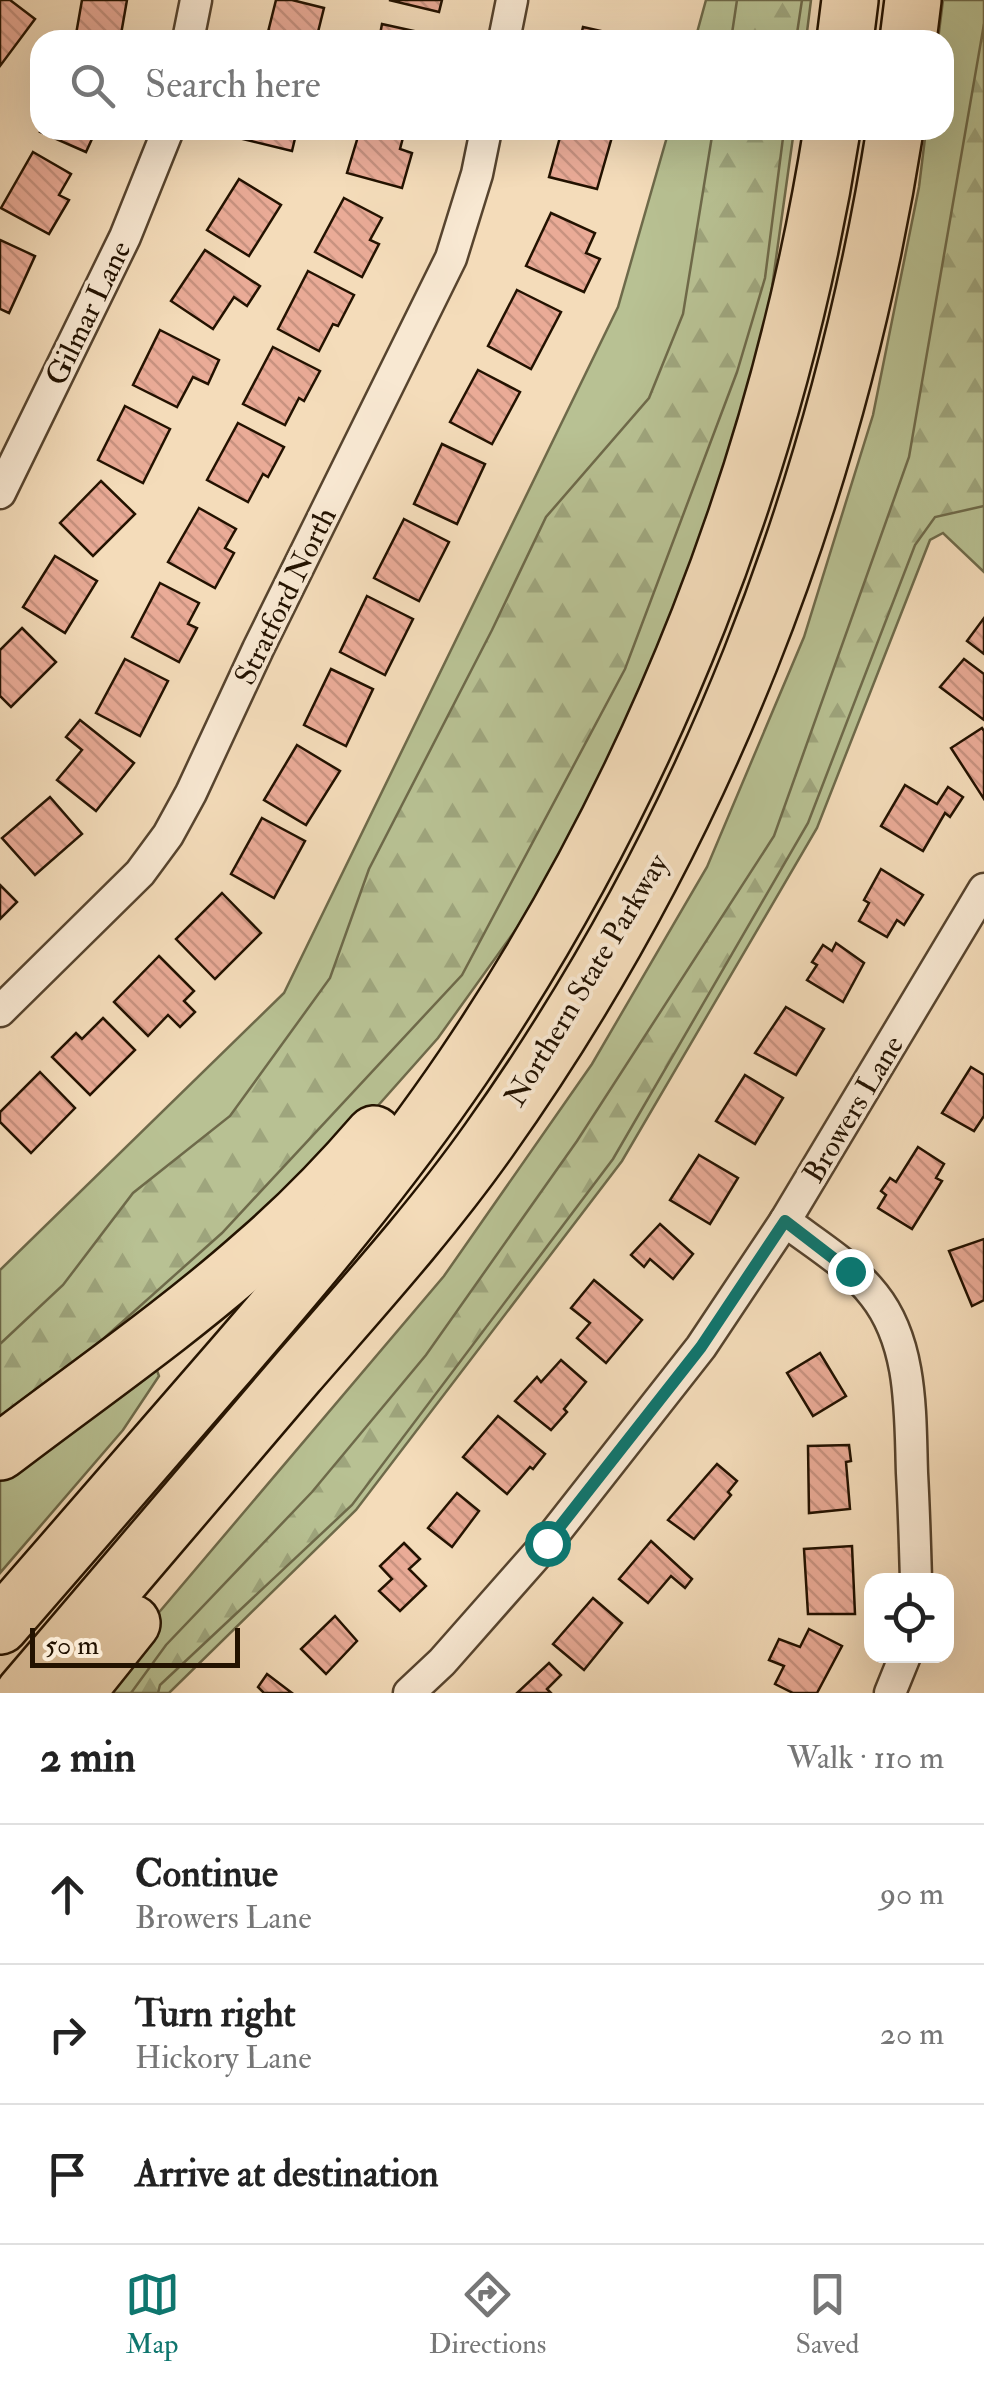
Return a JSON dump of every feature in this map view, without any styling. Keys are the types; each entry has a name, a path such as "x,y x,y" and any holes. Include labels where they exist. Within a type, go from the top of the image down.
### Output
{"highway":[{"path":"846,30 850,0"},
{"path":"910,30 914,0"},
{"name":"Northern State Parkway","path":"0,1626 336,1237 453,1081 519,979 596,844 664,705 710,594 744,495 782,366 830,140"},
{"name":"Northern State Parkway","path":"24,1693 426,1224 489,1140 573,1012 651,875 720,734 778,590 832,423 865,293 893,140"},
{"path":"0,1452 254,1256 330,1183 519,979"},
{"path":"76,1693 336,1381 426,1224"}],"street":[{"path":"190,30 196,0"},
{"path":"506,30 512,0"},
{"name":"Gilmar Lane","path":"0,493 125,237 164,140"},
{"name":"Stratford North","path":"0,1012 140,873 168,835 451,258 484,140"},
{"name":"Browers Lane","path":"410,1693 547,1543 701,1347 785,1221 984,890"},
{"path":"785,1221 850,1271 875,1296 892,1326 906,1369 910,1404 916,1573"},
{"path":"890,1693 902,1663"}],"green space":[{"path":"706,0 811,0 807,30 698,30"},
{"path":"737,0 802,0 798,30 732,30"},
{"path":"943,0 984,0 984,572 943,533 930,540 817,828 622,1161 356,1510 169,1693 96,1693 139,1636 444,1276 592,1064 707,867 804,637 873,415 919,187 925,140 954,140 954,30 939,30"},
{"path":"984,24 984,506 935,517 915,545 808,823 613,1159 352,1505 160,1685 158,1693 131,1693 166,1645 312,1492 426,1355 577,1141 774,836 909,457"},
{"path":"666,140 793,140 766,330 693,580 572,851 438,1038 256,1243 0,1435 0,1270 284,993 618,307"},
{"path":"711,140 783,140 765,278 737,372 625,669 462,975 222,1233 56,1381 0,1422 0,1344 63,1285 133,1193 230,1116 330,978 369,869 546,517 649,398 683,314"},
{"path":"154,1362 159,1376 123,1430 0,1573 0,1477"}],"building":[{"path":"0,0 10,0 35,19 0,66"},
{"path":"82,0 127,0 122,30 77,30"},
{"path":"276,0 324,8 318,30 268,30"},
{"path":"389,0 442,0 439,12"},
{"path":"382,24 409,30 381,30"},
{"path":"58,140 91,140 86,152"},
{"path":"247,140 295,140 292,151"},
{"path":"357,140 402,140 400,149 412,153 402,188 347,173"},
{"path":"559,140 611,140 597,189 549,177"},
{"path":"33,152 71,174 59,195 69,200 49,234 1,208"},
{"path":"239,179 281,205 249,256 207,230"},
{"path":"344,198 382,218 370,240 379,244 362,277 315,252"},
{"path":"551,213 595,233 586,253 600,259 584,292 526,266"},
{"path":"0,240 35,256 9,313 0,309"},
{"path":"205,250 260,286 247,306 234,297 213,329 171,301"},
{"path":"308,271 354,295 319,351 278,329"},
{"path":"517,290 561,312 531,369 488,346"},
{"path":"160,330 219,360 208,384 193,377 177,407 133,385"},
{"path":"273,347 320,371 285,425 243,404"},
{"path":"478,370 520,392 492,444 450,422"},
{"path":"125,406 170,429 143,483 98,460"},
{"path":"238,423 284,447 268,477 263,474 248,502 207,480"},
{"path":"442,444 485,464 457,524 414,504"},
{"path":"101,481 135,514 93,556 60,523"},
{"path":"199,508 236,529 225,548 234,553 215,588 168,562"},
{"path":"404,519 449,542 419,601 374,578"},
{"path":"55,556 97,581 65,633 23,607"},
{"path":"160,583 199,603 188,624 197,628 179,662 132,637"},
{"path":"367,596 413,619 385,675 340,652"},
{"path":"984,618 984,654 967,641"},
{"path":"22,628 56,662 11,707 0,696 0,650"},
{"path":"125,659 168,681 140,736 96,713"},
{"path":"964,659 984,674 984,720 940,687"},
{"path":"331,669 373,689 346,746 304,725"},
{"path":"80,720 134,763 96,811 57,780 82,750 66,737"},
{"path":"982,728 984,731 984,799 951,748"},
{"path":"297,745 340,771 306,825 264,800"},
{"path":"905,785 937,804 948,787 963,797 950,817 945,813 923,851 881,826"},
{"path":"50,797 82,834 35,875 2,838"},
{"path":"262,818 305,841 274,898 231,874"},
{"path":"881,869 923,895 904,925 897,920 887,937 859,921 869,903 864,900"},
{"path":"0,885 17,902 0,919"},
{"path":"222,893 261,933 215,979 176,939"},
{"path":"836,943 864,963 843,1002 807,980 823,945 832,951"},
{"path":"159,956 194,991 184,1001 195,1012 180,1027 168,1015 148,1036 114,1002"},
{"path":"786,1007 824,1029 796,1075 755,1053"},
{"path":"103,1018 135,1050 90,1095 52,1057 76,1033 82,1039"},
{"path":"971,1067 984,1075 984,1116 974,1131 942,1113"},
{"path":"40,1072 75,1108 31,1153 0,1122 0,1112"},
{"path":"745,1075 783,1098 755,1144 716,1121"},
{"path":"918,1147 944,1164 936,1178 942,1181 912,1229 878,1208 886,1195 881,1191 890,1178 896,1182"},
{"path":"699,1155 738,1178 710,1224 670,1200"},
{"path":"660,1224 693,1254 673,1279 650,1259 644,1267 631,1255"},
{"path":"984,1239 984,1300 972,1306 949,1251"},
{"path":"594,1280 642,1320 606,1363 577,1338 590,1323 571,1308"},
{"path":"820,1353 846,1396 813,1416 787,1373"},
{"path":"561,1360 586,1382 551,1430 515,1401 537,1377 541,1382"},
{"path":"498,1416 545,1454 507,1494 463,1457"},
{"path":"849,1445 851,1461 846,1462 850,1509 809,1513 808,1446"},
{"path":"717,1464 737,1481 728,1492 731,1495 694,1539 668,1520"},
{"path":"457,1493 479,1511 452,1547 428,1528"},
{"path":"651,1541 692,1579 685,1588 671,1576 648,1603 619,1579"},
{"path":"404,1543 420,1559 409,1569 426,1586 400,1611 379,1591 392,1579 380,1566"},
{"path":"852,1546 855,1614 808,1614 804,1549"},
{"path":"593,1598 622,1623 584,1670 553,1644"},
{"path":"335,1616 357,1641 326,1674 301,1649"},
{"path":"809,1629 842,1646 817,1693 793,1693 775,1684 784,1666 769,1660 779,1639 800,1647"},
{"path":"549,1663 561,1675 547,1689 551,1693 517,1693"},
{"path":"267,1674 292,1693 264,1693 258,1687"}],"route":[{"path":"547,1543 701,1347 785,1221 850,1271"}]}
